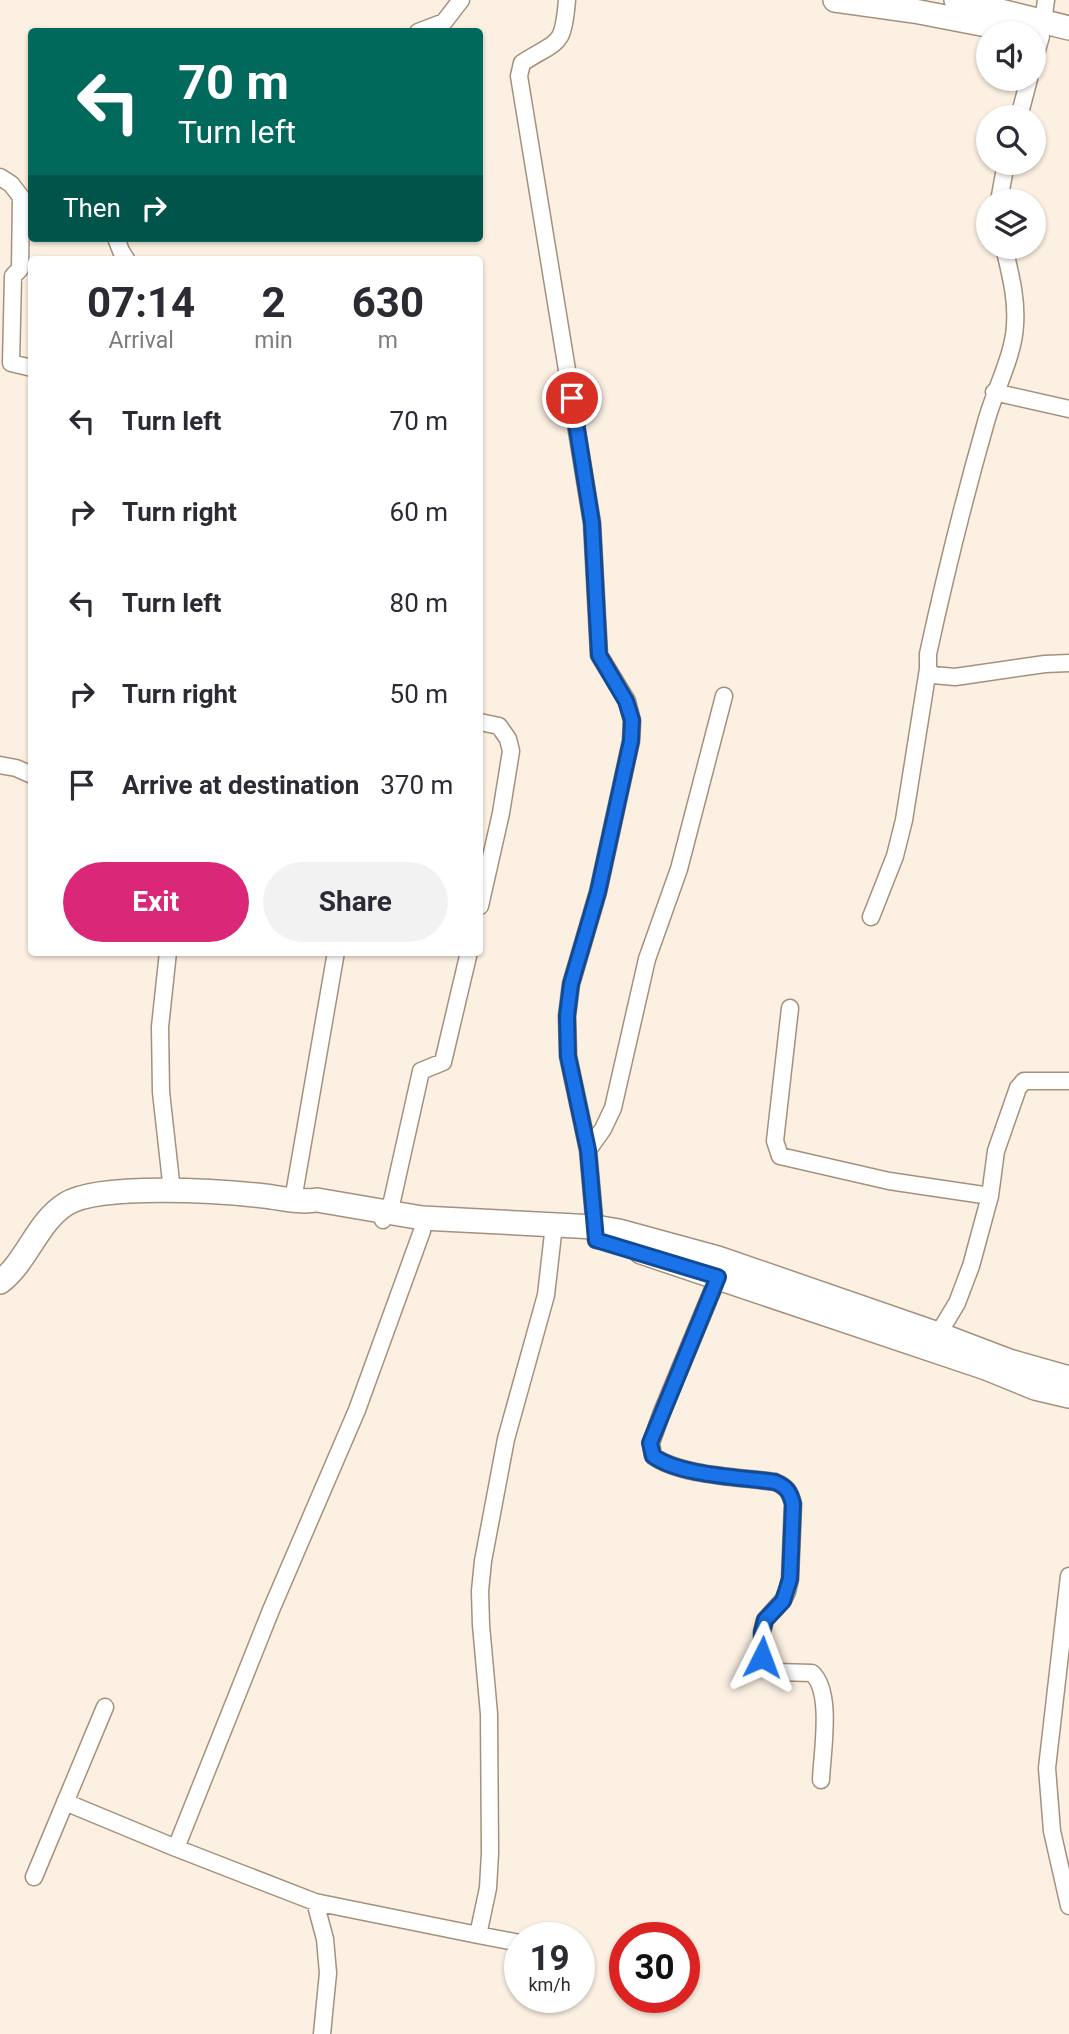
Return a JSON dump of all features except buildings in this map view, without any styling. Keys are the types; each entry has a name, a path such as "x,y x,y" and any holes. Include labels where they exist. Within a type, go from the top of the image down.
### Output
{"street":[{"path":"428,28 444,22 461,0"},
{"path":"567,0 564,28 559,41 522,63 519,76 592,523 599,655 626,701 632,720 631,741 598,892 571,984 567,1016 568,1056 588,1150 596,1233"},
{"path":"835,0 936,7 1015,21"},
{"path":"956,0 1025,21"},
{"path":"1046,26 1069,28"},
{"path":"1046,30 1069,44"},
{"path":"0,177 11,184 21,197 20,269 13,276 11,363 28,367"},
{"path":"871,917 895,856 904,820 928,669 928,654 955,532 994,392 1011,351 1015,328 1015,298 1007,259"},
{"path":"994,392 1069,409"},
{"path":"928,669 933,675 955,677 1069,663"},
{"path":"588,1150 603,1129 613,1108 647,958 679,869 724,696"},
{"path":"483,723 499,726 508,739 511,751 501,813 483,893"},
{"path":"0,765 28,773"},
{"path":"168,956 160,1040 161,1092 172,1191"},
{"path":"297,1201 335,956"},
{"path":"385,1217 392,1201 421,1071 443,1062 468,956"},
{"path":"790,1008 775,1141 780,1156 889,1181 990,1196"},
{"path":"933,1342 957,1303 966,1281 990,1196 996,1150 1016,1093 1024,1081 1069,1081"},
{"path":"0,1282 23,1259 46,1225 65,1204 87,1196 172,1191 262,1196 297,1201 317,1199 385,1217 422,1231 554,1230"},
{"path":"385,1217 596,1233 619,1231 718,1258 933,1342 1035,1388 1069,1396"},
{"path":"478,1935 488,1888 490,1853 489,1714 480,1591 483,1561 506,1439 546,1295 554,1230"},
{"path":"176,1848 271,1610 357,1410 422,1231"},
{"path":"596,1233 718,1277 933,1342 1069,1378"},
{"path":"718,1277 650,1443 653,1456 665,1465 775,1482 785,1486 791,1493 793,1504 790,1579 783,1601 765,1620 761,1647 766,1667 776,1672 812,1673 819,1679 824,1704 821,1780"},
{"path":"1069,1576 1047,1768 1052,1831 1066,1876 1069,1906"},
{"path":"34,1877 105,1707"},
{"path":"65,1802 315,1902 504,1940"},
{"path":"315,1902 324,1939 328,1973 322,2034"}],"route":[{"path":"572,398 592,523 599,655 626,701 632,720 631,741 598,892 571,984 566,1036 568,1056 588,1150 596,1240 718,1277 650,1443 653,1456 665,1465 685,1470 775,1482 785,1486 791,1493 793,1504 790,1579 783,1601 765,1620 762,1657"}]}
